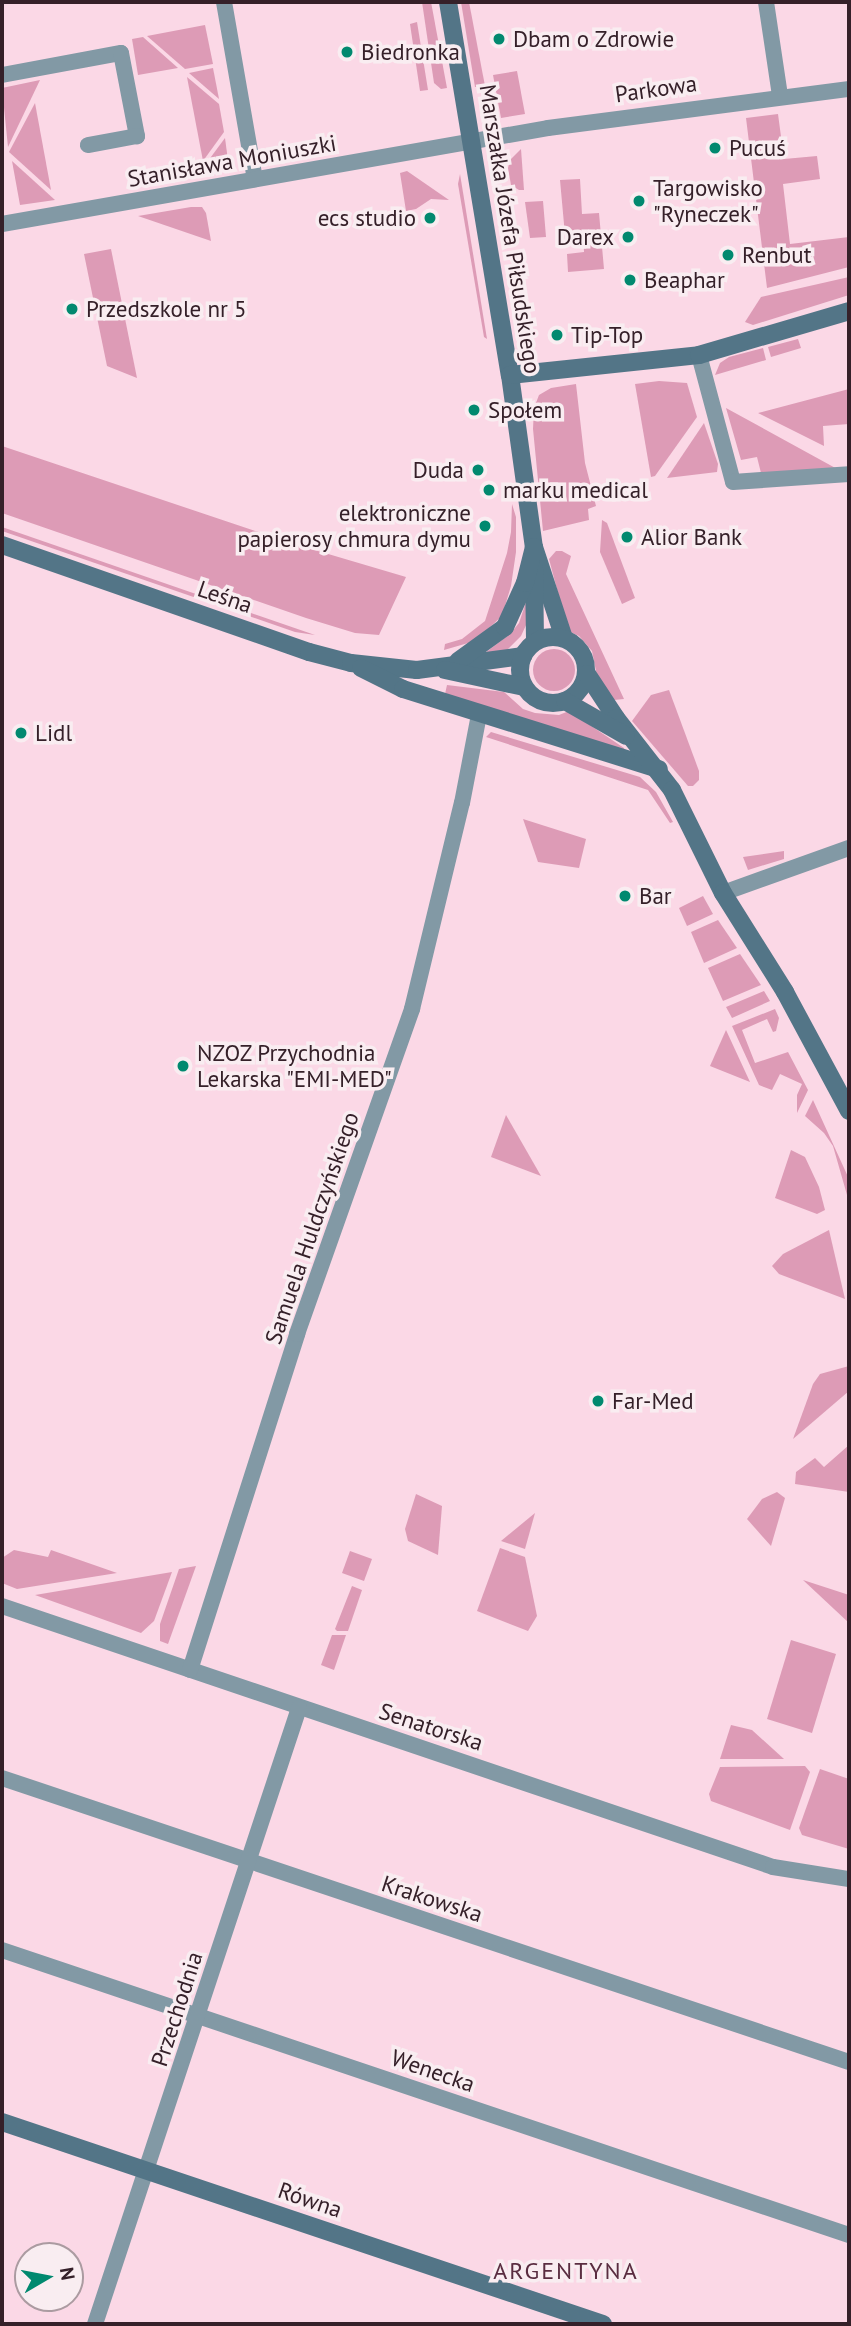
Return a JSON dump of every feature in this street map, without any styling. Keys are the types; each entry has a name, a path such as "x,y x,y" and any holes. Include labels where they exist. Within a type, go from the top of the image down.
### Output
{"street":[{"path":"224,2 255,179"},
{"name":"Marszałka Józefa Piłsudskiego","path":"448,2 510,375 534,547 535,641"},
{"path":"766,2 780,96"},
{"path":"2,75 121,53 137,136 89,145"},
{"name":"Parkowa","path":"471,141 780,96 849,89"},
{"name":"Stanisława Moniuszki","path":"2,224 471,141"},
{"path":"510,375 699,355 849,311"},
{"path":"699,355 733,482 849,474"},
{"name":"Leśna","path":"2,545 309,652 351,663 396,669 445,667 523,656"},
{"path":"445,667 478,649 505,627 526,583 534,547"},
{"name":"Marszałka Józefa Piłsudskiego","path":"534,547 564,638"},
{"path":"635,742 565,701 540,701 524,687 520,666 523,656 535,641 547,637 564,638 578,648 587,674 635,742 659,769 723,893 785,992 849,1111"},
{"path":"351,663 403,689 479,715 659,769"},
{"name":"Leśna","path":"445,667 524,687"},
{"path":"565,701 580,690 587,674"},
{"name":"Samuela Huldczyńskiego","path":"190,1670 298,1334 412,1009 462,803 479,715"},
{"path":"723,893 849,848"},
{"name":"Senatorska","path":"2,1606 773,1867 849,1879"},
{"name":"Przechodnia","path":"95,2324 299,1708"},
{"name":"Krakowska","path":"2,1778 849,2062"},
{"name":"Wenecka","path":"2,1950 849,2235"},
{"name":"Równa","path":"2,2122 603,2324"}],"shaded area":[{"path":"422,2 431,2 447,88 441,89 434,83"},
{"path":"461,2 469,2 485,86 475,87"},
{"path":"417,22 428,90 420,91 410,24"},
{"path":"205,25 213,64 185,69 147,36"},
{"path":"143,37 178,68 138,75 132,39"},
{"path":"213,68 219,99 189,73"},
{"path":"517,71 525,114 501,118 493,75"},
{"path":"187,77 219,104 224,132 203,161"},
{"path":"40,80 8,147 2,88"},
{"path":"35,103 51,190 9,152"},
{"path":"778,114 784,159 817,156 820,179 783,184 790,244 849,237 849,267 767,288 746,118"},
{"path":"225,138 229,168 206,173 205,165"},
{"path":"521,149 524,190 511,185 508,168 510,160"},
{"path":"12,161 55,200 20,205"},
{"path":"407,171 449,200 431,199 416,209 406,211 400,173"},
{"path":"460,174 487,339 484,337 458,184"},
{"path":"580,179 582,214 599,213 604,269 568,272 567,254 584,252 583,234 565,235 560,180"},
{"path":"543,201 546,237 530,238 525,202"},
{"path":"202,207 206,213 211,241 138,216"},
{"path":"111,249 137,378 107,366 84,254"},
{"path":"849,277 849,295 753,325 745,322 761,297"},
{"path":"798,339 801,348 771,357 768,347"},
{"path":"763,348 766,360 715,375 720,363 729,357"},
{"path":"659,381 687,383 697,417 655,476 651,477 635,384"},
{"path":"576,384 585,463 596,506 588,509 589,520 543,531 533,429 534,408 539,395 551,388"},
{"path":"849,389 849,424 823,426 824,446 758,413"},
{"path":"726,408 839,470 761,473 757,457 741,460"},
{"path":"704,423 718,464 717,472 667,478"},
{"path":"2,446 291,543 406,577 379,635 355,633 306,618 2,513"},
{"path":"512,504 516,517 516,552 511,586 502,616 475,641 444,650 445,644 462,639 485,621 507,553"},
{"path":"602,520 607,523 635,598 622,604 600,552"},
{"path":"2,527 315,635 295,632 2,531"},
{"path":"556,551 571,556 566,574 624,699 614,700 597,676 592,651 579,636 568,631 549,559"},
{"path":"527,599 527,623 521,636 505,652 481,656 510,634 519,623"},
{"path":"554,649 569,655 575,670 569,685 554,691 539,685 533,670 539,655"},
{"path":"447,685 504,692 523,709 535,713 559,715 569,711 624,748 625,753 445,694"},
{"path":"669,690 699,771 699,780 693,786 688,786 632,721 651,695"},
{"path":"491,732 640,777 656,792 673,822 670,823 648,790 486,737"},
{"path":"523,819 586,839 579,868 538,862"},
{"path":"784,851 784,859 748,870 743,857"},
{"path":"703,896 713,914 687,926 679,908"},
{"path":"718,920 737,948 704,963 691,932"},
{"path":"740,954 761,985 723,1001 708,968"},
{"path":"764,991 770,1001 732,1018 726,1007"},
{"path":"775,1009 779,1018 776,1031 773,1032 767,1019 742,1030 755,1063 788,1052 808,1090 797,1113 797,1095 802,1084 780,1074 772,1090 759,1085 732,1026"},
{"path":"726,1030 750,1082 710,1066"},
{"path":"813,1100 849,1179 849,1202 833,1146 824,1133 805,1116"},
{"path":"506,1115 541,1176 491,1157"},
{"path":"791,1150 805,1157 819,1187 825,1210 817,1214 775,1198"},
{"path":"829,1230 845,1299 779,1274 772,1266 783,1254"},
{"path":"849,1366 849,1391 793,1439 813,1384 820,1374"},
{"path":"849,1445 849,1492 795,1484 796,1472 815,1458 824,1467"},
{"path":"777,1492 785,1498 771,1546 747,1519 762,1499"},
{"path":"416,1494 442,1506 438,1555 408,1541 405,1529"},
{"path":"535,1513 525,1549 501,1541"},
{"path":"500,1548 525,1557 537,1616 528,1631 477,1611"},
{"path":"14,1550 48,1557 51,1550 117,1573 17,1589 2,1583 2,1558"},
{"path":"350,1551 372,1559 364,1581 342,1573"},
{"path":"196,1566 168,1644 160,1641 160,1624 179,1569"},
{"path":"172,1572 154,1621 141,1633 35,1595"},
{"path":"803,1580 849,1595 849,1623"},
{"path":"352,1586 362,1590 348,1631 337,1631 335,1629"},
{"path":"332,1635 346,1635 334,1670 321,1665"},
{"path":"791,1640 836,1654 812,1733 767,1719"},
{"path":"731,1725 752,1730 784,1759 720,1759"},
{"path":"805,1766 810,1772 790,1830 711,1801 709,1794 720,1767"},
{"path":"820,1769 849,1779 849,1849 802,1835 799,1828"}],"place":[{"name":"Dbam o Zdrowie","path":"499,39"},
{"name":"Biedronka","path":"347,52"},
{"name":"Pucuś","path":"715,148"},
{"name":"Targowisko \"Ryneczek\"","path":"639,201"},
{"name":"ecs studio","path":"430,218"},
{"name":"Darex","path":"628,237"},
{"name":"Renbut","path":"728,255"},
{"name":"Beaphar","path":"630,280"},
{"name":"Przedszkole nr 5","path":"72,309"},
{"name":"Tip-Top","path":"557,335"},
{"name":"Społem","path":"474,410"},
{"name":"Duda","path":"478,470"},
{"name":"marku medical","path":"489,490"},
{"name":"elektroniczne papierosy chmura dymu","path":"485,526"},
{"name":"Alior Bank","path":"627,537"},
{"name":"Lidl","path":"21,733"},
{"name":"Bar","path":"625,896"},
{"name":"NZOZ Przychodnia Lekarska \"EMI-MED\"","path":"183,1066"},
{"name":"Far-Med","path":"598,1401"}],"district":[{"name":"ARGENTYNA","path":"566,2271"}]}
